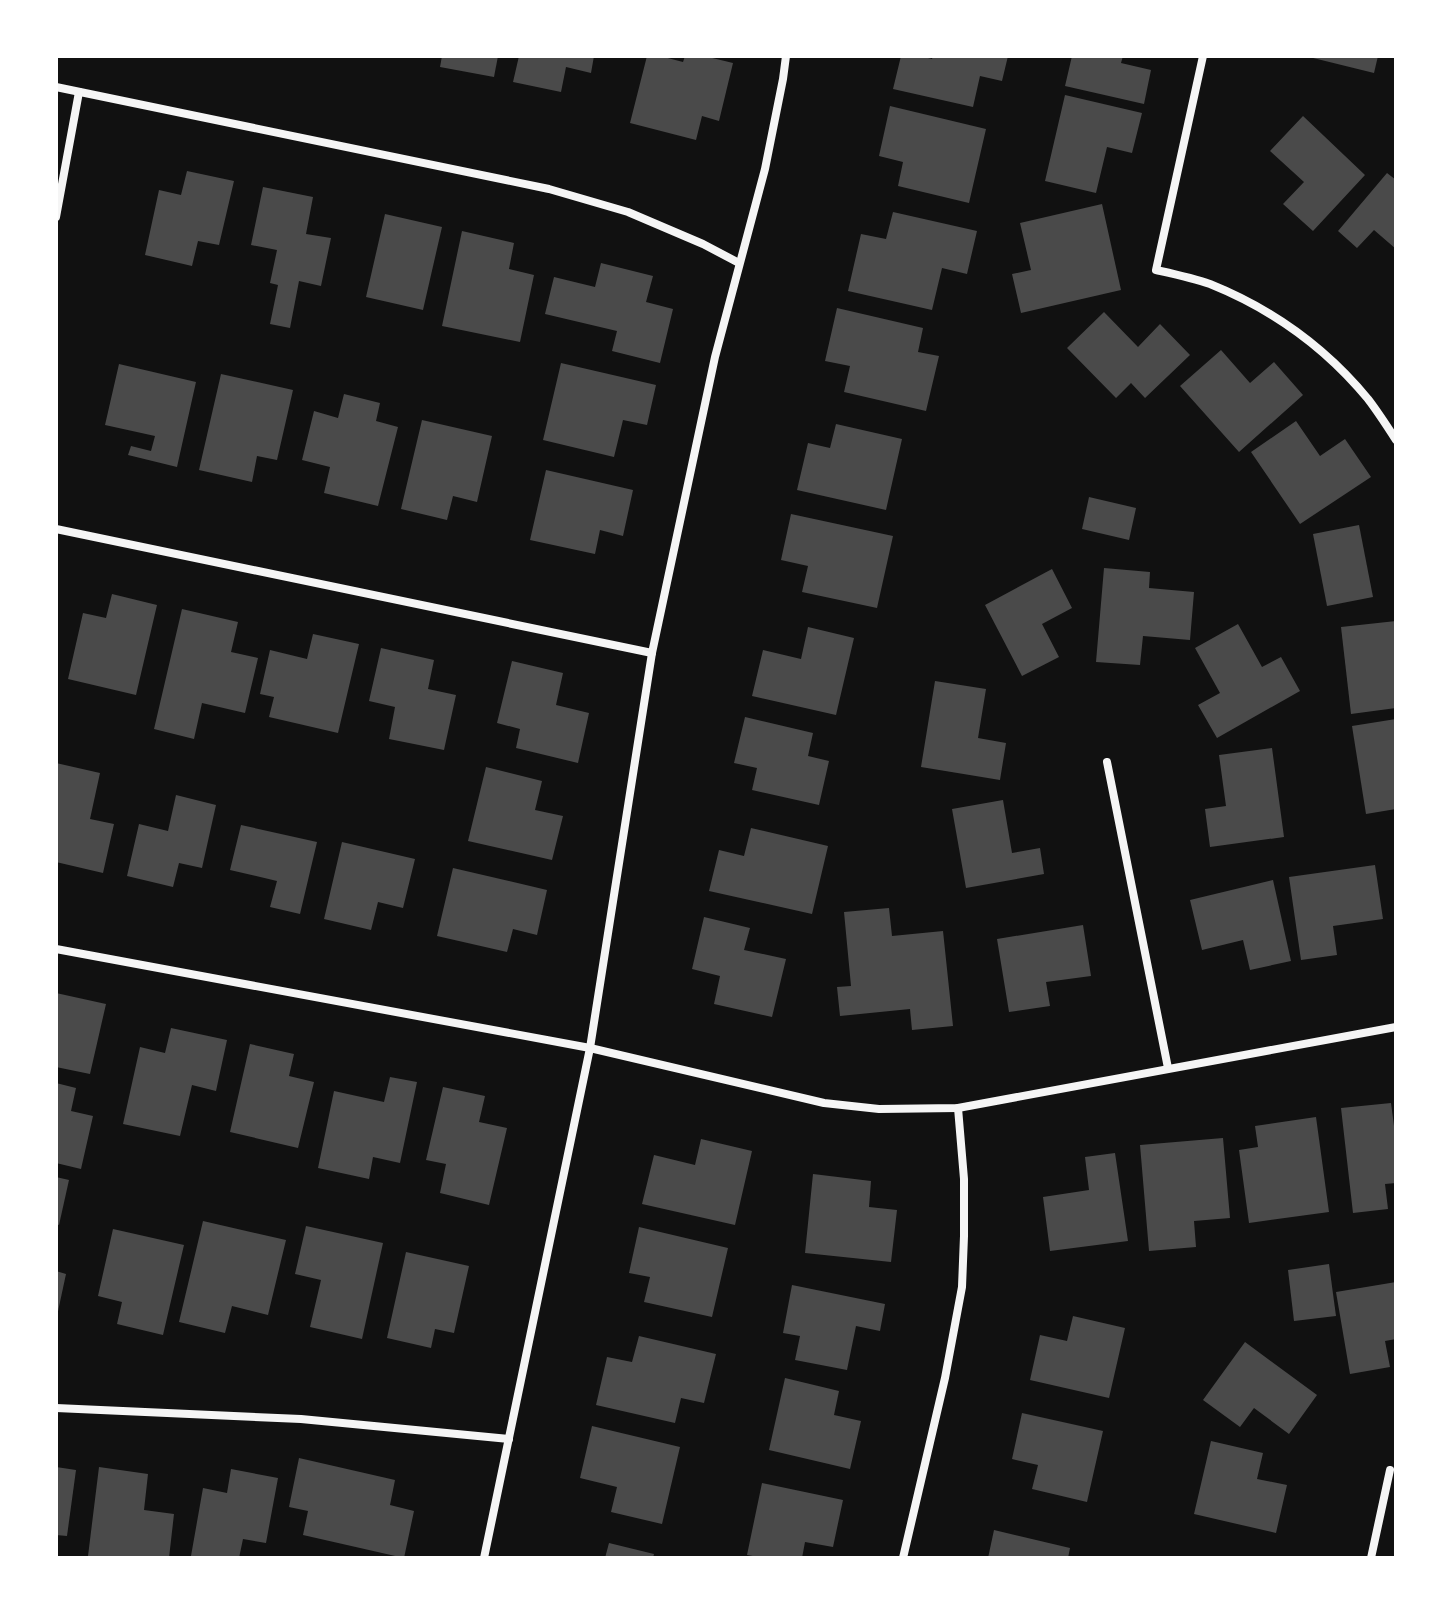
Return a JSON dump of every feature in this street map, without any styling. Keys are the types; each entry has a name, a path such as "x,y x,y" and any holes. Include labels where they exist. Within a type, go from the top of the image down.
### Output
{"street":[{"path":"484,1558 590,1048 652,653 715,357 765,169 786,56"},
{"path":"1203,56 1156,270 1219,288 1253,304 1297,331 1336,363 1370,401 1396,440"},
{"path":"56,87 549,189 628,212 739,263"},
{"path":"56,217 79,92"},
{"path":"56,529 652,653"},
{"path":"1107,762 1168,1068"},
{"path":"56,949 590,1048 824,1103 879,1109 958,1108 1396,1027"},
{"path":"903,1558 945,1378 962,1287 964,1179 958,1108"},
{"path":"56,1408 301,1419 509,1439"},
{"path":"1371,1558 1390,1470"}],"building":[{"path":"442,56 498,56 494,77 440,67"},
{"path":"519,56 594,56 591,73 566,67 561,92 513,82"},
{"path":"647,56 683,62 685,56 704,56 733,63 719,121 702,116 696,140 630,123"},
{"path":"901,56 932,59 933,56 1008,56 1002,81 980,76 973,107 893,89"},
{"path":"1072,56 1123,56 1121,63 1151,70 1144,104 1065,86"},
{"path":"1305,56 1378,56 1374,73"},
{"path":"1065,95 1142,113 1132,153 1107,147 1096,193 1045,181"},
{"path":"890,106 986,129 969,203 898,186 903,162 879,156"},
{"path":"1303,116 1365,175 1313,231 1283,204 1304,182 1270,151"},
{"path":"187,171 234,181 219,245 198,241 192,266 145,255 159,190 181,195"},
{"path":"1387,173 1396,180 1396,249 1374,230 1357,248 1338,231"},
{"path":"263,187 313,197 306,234 331,238 321,286 299,281 290,328 270,324 278,285 270,283 277,250 251,245"},
{"path":"1102,204 1121,290 1021,313 1012,274 1031,270 1020,223"},
{"path":"893,212 977,231 967,274 942,268 932,310 848,291 861,234 886,239"},
{"path":"385,214 442,227 423,310 366,297"},
{"path":"462,231 514,243 509,269 534,275 520,342 442,326"},
{"path":"601,263 653,276 646,302 673,309 660,363 612,351 617,331 545,314 554,277 595,287"},
{"path":"837,308 923,328 918,352 939,356 926,411 844,392 850,366 825,361"},
{"path":"1104,312 1138,347 1160,324 1190,355 1145,398 1131,383 1116,398 1067,348"},
{"path":"1221,350 1250,383 1274,362 1303,395 1239,452 1180,386"},
{"path":"561,363 656,385 647,425 623,420 614,457 543,440"},
{"path":"119,364 196,382 177,467 128,455 131,446 151,451 155,436 105,425"},
{"path":"221,374 293,390 277,460 257,456 252,482 199,470"},
{"path":"344,394 380,403 376,421 398,427 378,506 324,493 330,467 302,460 314,411 338,418"},
{"path":"422,420 492,436 477,502 453,496 447,520 401,509"},
{"path":"1296,421 1320,456 1345,439 1371,477 1300,524 1251,452"},
{"path":"836,424 902,439 886,510 797,490 808,443 830,448"},
{"path":"546,470 633,490 623,536 600,530 595,554 530,540"},
{"path":"1089,497 1136,508 1129,540 1082,529"},
{"path":"791,514 893,536 877,608 802,592 808,566 781,560"},
{"path":"1359,525 1373,597 1327,606 1313,534"},
{"path":"1104,568 1150,572 1149,588 1194,592 1190,640 1143,636 1140,665 1096,662"},
{"path":"1052,569 1072,608 1042,624 1059,657 1022,676 985,605"},
{"path":"112,594 157,605 136,695 68,679 83,613 106,618"},
{"path":"182,609 238,622 231,652 258,658 245,713 202,703 194,739 154,729"},
{"path":"1396,621 1396,708 1351,714 1341,627"},
{"path":"1238,624 1262,667 1281,657 1300,691 1217,738 1198,705 1220,693 1195,648"},
{"path":"808,627 854,638 836,715 752,696 763,650 801,659"},
{"path":"313,634 359,644 338,733 269,717 274,697 260,694 270,650 307,659"},
{"path":"381,648 434,660 428,689 456,695 444,750 389,739 395,707 369,701"},
{"path":"512,661 563,673 556,705 589,713 578,763 516,748 520,729 497,723"},
{"path":"935,681 986,689 978,738 1006,743 1000,780 921,767"},
{"path":"745,717 813,733 808,756 829,761 819,805 752,790 757,768 734,763"},
{"path":"1396,719 1396,809 1366,814 1352,726"},
{"path":"1272,748 1284,837 1210,847 1205,809 1226,806 1219,755"},
{"path":"56,763 100,773 90,819 114,824 103,873 56,862"},
{"path":"486,767 542,781 535,810 563,816 552,860 468,841"},
{"path":"176,795 216,805 202,868 179,863 173,887 127,876 139,824 168,831"},
{"path":"1003,800 1012,853 1040,848 1044,874 966,888 952,809"},
{"path":"241,825 317,842 300,914 270,907 277,881 230,870"},
{"path":"751,828 828,846 812,914 709,891 719,850 744,856"},
{"path":"342,842 415,859 403,908 378,902 371,930 324,919"},
{"path":"1375,865 1383,919 1333,926 1337,955 1301,960 1289,877"},
{"path":"453,868 547,890 537,935 513,929 507,952 437,936"},
{"path":"1273,880 1291,961 1250,970 1243,940 1202,950 1190,900"},
{"path":"889,908 892,936 943,931 953,1026 912,1030 910,1009 840,1016 837,987 851,986 844,912"},
{"path":"704,917 750,928 744,950 786,959 772,1017 714,1004 720,976 692,969"},
{"path":"1083,925 1091,976 1046,982 1050,1006 1009,1012 997,939"},
{"path":"56,993 106,1004 90,1074 56,1067"},
{"path":"171,1028 227,1040 216,1091 192,1085 180,1136 123,1124 140,1047 165,1053"},
{"path":"250,1044 294,1054 289,1076 314,1082 298,1148 230,1132"},
{"path":"390,1077 417,1082 400,1163 373,1157 369,1179 318,1168 334,1091 384,1102"},
{"path":"56,1083 76,1088 71,1111 93,1116 81,1169 56,1163"},
{"path":"443,1087 485,1096 479,1122 507,1128 489,1205 440,1193 446,1164 426,1160"},
{"path":"1391,1103 1396,1125 1396,1183 1385,1184 1388,1209 1353,1213 1341,1108"},
{"path":"1316,1117 1329,1212 1249,1223 1239,1150 1258,1147 1255,1126"},
{"path":"1223,1138 1230,1218 1194,1221 1196,1247 1149,1251 1140,1145"},
{"path":"701,1139 752,1151 735,1225 642,1204 654,1155 695,1165"},
{"path":"1115,1153 1128,1241 1050,1251 1043,1197 1089,1190 1085,1157"},
{"path":"813,1174 871,1181 869,1207 897,1210 891,1262 805,1253"},
{"path":"56,1177 69,1180 59,1225 56,1224"},
{"path":"203,1221 286,1240 268,1315 232,1306 225,1333 179,1322"},
{"path":"306,1226 383,1243 362,1339 310,1327 321,1280 295,1274"},
{"path":"639,1227 728,1248 712,1317 644,1302 650,1277 629,1273"},
{"path":"113,1229 184,1245 163,1335 117,1324 122,1302 98,1296"},
{"path":"406,1252 469,1266 454,1333 435,1329 431,1348 387,1338"},
{"path":"1329,1264 1336,1316 1294,1321 1288,1270"},
{"path":"56,1271 66,1274 57,1316 56,1316"},
{"path":"1396,1282 1396,1339 1385,1341 1390,1367 1350,1374 1336,1292"},
{"path":"792,1285 885,1304 880,1331 856,1326 847,1370 795,1360 800,1336 783,1333"},
{"path":"1073,1316 1125,1328 1109,1398 1030,1380 1040,1335 1067,1341"},
{"path":"639,1336 716,1354 704,1403 681,1398 675,1423 596,1405 607,1357 632,1362"},
{"path":"1245,1342 1317,1395 1289,1434 1254,1408 1240,1427 1203,1400"},
{"path":"785,1378 839,1391 834,1415 861,1421 850,1469 769,1450"},
{"path":"1022,1413 1103,1431 1087,1502 1032,1489 1038,1465 1012,1459"},
{"path":"592,1426 680,1447 662,1524 611,1512 617,1487 580,1478"},
{"path":"1211,1441 1263,1453 1257,1479 1287,1485 1276,1533 1194,1514"},
{"path":"299,1458 395,1480 390,1505 414,1511 404,1558 303,1535 308,1511 289,1507"},
{"path":"56,1467 76,1470 67,1536 56,1535"},
{"path":"99,1467 148,1474 144,1510 174,1514 169,1558 88,1556"},
{"path":"231,1469 278,1478 266,1543 243,1539 239,1558 191,1556 203,1488 227,1493"},
{"path":"762,1483 843,1500 833,1547 805,1542 802,1558 747,1555"},
{"path":"994,1530 1070,1548 1068,1558 988,1558"},
{"path":"609,1543 654,1554 653,1558 605,1558"}]}
